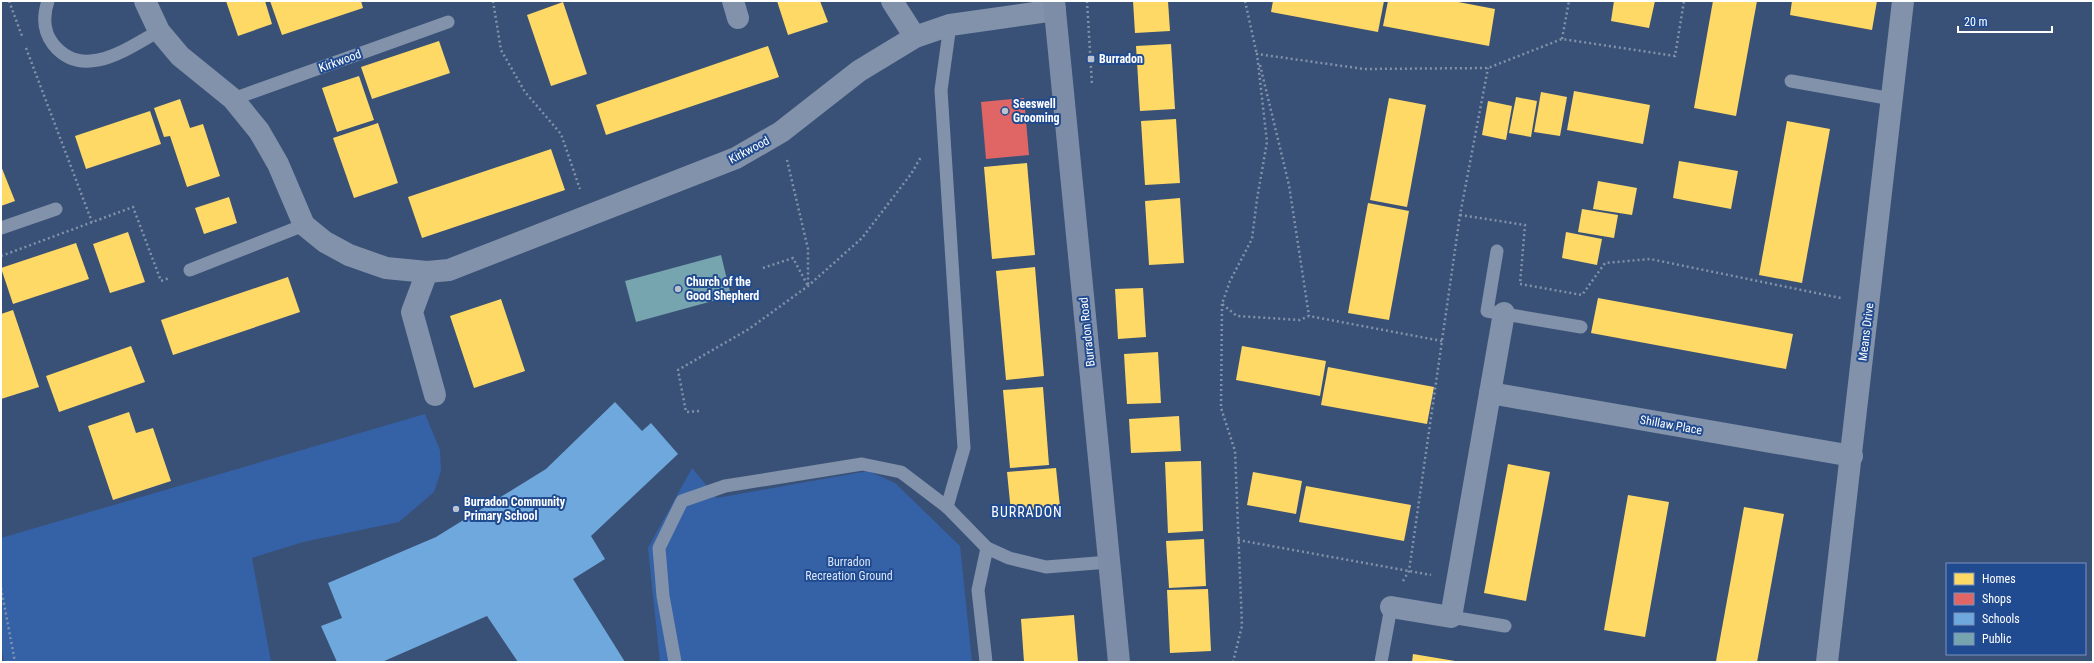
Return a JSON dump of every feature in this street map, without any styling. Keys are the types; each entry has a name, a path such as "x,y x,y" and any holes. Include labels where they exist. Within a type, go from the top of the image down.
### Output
{"main road":[{"name":"Burradon Road","path":"1055,6 1119,662"}],"street":[{"name":"Kirkwood","path":"145,1 159,31 180,56 233,99 259,131 278,164 304,225 325,242 349,255 386,268 427,272 449,270 589,217 736,158 780,132 859,71 915,37 950,25 1055,6"},
{"path":"892,1 915,37"},
{"name":"Means Drive","path":"1827,662 1852,456 1903,1"},
{"path":"427,272 412,312 435,395"},
{"path":"1391,607 1451,617 1504,313"},
{"name":"Shillaw Place","path":"1490,393 1852,456"}],"lane":[{"path":"48,1 44,13 45,27 50,40 58,51 71,59 92,63 108,58 159,31"},
{"name":"Kirkwood","path":"233,99 448,22"},
{"path":"947,508 964,448 941,90 950,25"},
{"path":"1790,81 1892,99"},
{"path":"1,228 56,209"},
{"path":"190,270 304,225"},
{"path":"1497,251 1487,311 1581,327"},
{"path":"675,662 663,596 659,548 682,501 725,486 862,464 901,472 947,508 986,548 1008,558 1046,567 1109,562"},
{"path":"986,548 978,590 986,662"},
{"path":"1381,662 1391,607"},
{"path":"1451,617 1505,626"}],"path":[{"path":"9,1 22,38"},
{"path":"493,1 501,50 525,92 561,134 589,217"},
{"path":"1245,1 1289,185 1310,316"},
{"path":"1562,40 1569,1"},
{"path":"1257,54 1364,69 1488,68 1562,40 1675,56 1684,1"},
{"path":"25,45 92,222"},
{"path":"1233,662 1242,626 1235,451 1221,408 1222,304 1230,281 1252,239 1267,142 1257,54"},
{"path":"1391,607 1409,570 1460,215 1488,68"},
{"path":"699,411 686,412 678,370 748,329 808,286 862,238 911,174 943,119"},
{"path":"780,132 808,249 808,286"},
{"path":"1,256 133,207 161,281 190,270"},
{"path":"1460,215 1525,225 1520,284 1582,295 1605,263 1650,259 1848,299"},
{"path":"763,268 793,258 808,286"},
{"path":"1222,304 1237,316 1300,320 1310,316 1442,341"},
{"path":"1238,540 1458,580"},
{"path":"1,588 14,662"}],"green space":[{"path":"425,414 440,450 441,471 434,492 399,522 303,542 252,558 271,662 4,662 1,643 1,538"},
{"name":"Burradon Recreation Ground","path":"692,468 717,498 868,471 895,483 960,546 972,662 660,662 648,548"}],"building: Homes":[{"path":"226,1 265,1 272,24 238,36"},
{"path":"270,1 361,1 363,8 282,35"},
{"path":"777,1 820,1 828,22 788,35"},
{"path":"1133,1 1168,1 1170,31 1135,33"},
{"path":"1273,1 1384,1 1378,32 1271,12"},
{"path":"1388,1 1453,1 1495,9 1489,46 1383,26"},
{"path":"1614,1 1655,1 1649,28 1611,21"},
{"path":"1713,1 1757,1 1736,116 1694,108"},
{"path":"1792,1 1877,1 1872,30 1790,15"},
{"path":"563,2 587,74 551,86 527,15"},
{"path":"439,41 450,73 372,99 361,67"},
{"path":"1171,44 1175,109 1140,111 1136,46"},
{"path":"768,46 779,77 606,135 596,105"},
{"path":"359,76 374,120 337,132 322,88"},
{"path":"1574,91 1650,105 1643,144 1567,130"},
{"path":"1541,92 1567,97 1560,136 1534,132"},
{"path":"1516,97 1537,101 1531,137 1509,133"},
{"path":"1389,98 1426,105 1407,207 1370,200"},
{"path":"180,99 190,128 203,124 220,176 187,187 170,136 164,137 154,108"},
{"path":"1488,101 1512,106 1506,140 1482,135"},
{"path":"150,111 161,144 86,169 75,136"},
{"path":"1176,119 1180,183 1145,185 1141,121"},
{"path":"1787,121 1830,129 1802,283 1759,275"},
{"path":"378,123 398,183 354,198 333,138"},
{"path":"551,149 565,190 422,238 408,197"},
{"path":"1679,161 1738,171 1731,209 1673,198"},
{"path":"1027,163 1035,255 992,259 984,167"},
{"path":"1,166 15,201 1,206"},
{"path":"1598,181 1637,188 1632,215 1593,209"},
{"path":"229,197 237,223 204,234 195,208"},
{"path":"1180,198 1184,263 1149,265 1145,201"},
{"path":"1368,203 1409,211 1389,320 1348,313"},
{"path":"1582,209 1618,215 1614,238 1578,232"},
{"path":"128,232 145,282 110,293 93,244"},
{"path":"1566,232 1602,239 1597,265 1562,258"},
{"path":"76,243 89,279 13,304 1,268"},
{"path":"1035,267 1044,376 1006,380 996,271"},
{"path":"288,277 300,312 173,355 161,320"},
{"path":"1143,288 1146,337 1118,339 1115,289"},
{"path":"1598,298 1793,334 1786,369 1591,333"},
{"path":"501,299 525,371 474,388 450,316"},
{"path":"13,310 39,387 1,399 1,314"},
{"path":"131,346 145,382 59,412 46,376"},
{"path":"1242,346 1326,361 1320,396 1236,380"},
{"path":"1158,352 1161,403 1127,404 1124,354"},
{"path":"1328,367 1434,387 1427,424 1321,405"},
{"path":"1043,387 1049,465 1010,468 1003,390"},
{"path":"129,412 136,433 153,428 171,481 113,500 88,426"},
{"path":"1179,416 1181,451 1131,453 1129,419"},
{"path":"1201,461 1203,531 1168,533 1165,462"},
{"path":"1508,464 1550,472 1526,601 1484,593"},
{"path":"1056,468 1060,507 1011,512 1007,472"},
{"path":"1253,472 1302,481 1296,514 1247,505"},
{"path":"1306,486 1411,505 1404,541 1299,522"},
{"path":"1628,495 1669,502 1645,637 1604,630"},
{"path":"1744,507 1784,514 1757,662 1722,662 1716,661"},
{"path":"1204,539 1206,586 1169,588 1166,541"},
{"path":"1208,589 1211,651 1170,653 1167,590"},
{"path":"1074,615 1078,662 1024,662 1021,619"},
{"path":"1413,654 1455,661 1455,662 1412,662"}],"building: Shops":[{"path":"1024,98 1029,155 986,159 981,102"}],"building: Schools":[{"path":"615,402 642,431 651,423 678,454 591,536 605,559 573,579 625,662 518,662 487,616 382,662 337,662 321,626 342,618 328,583 436,537 546,469"}],"building: Public":[{"name":"Church of the Good Shepherd","path":"721,255 731,296 636,322 625,281"}],"place":[{"name":"Burradon","path":"1091,59"},
{"name":"Seeswell Grooming","path":"1005,111"},
{"name":"Church of the Good Shepherd","path":"678,289"},
{"name":"Burradon Community Primary School","path":"456,509"}],"district":[{"name":"BURRADON","path":"1027,512"}]}
